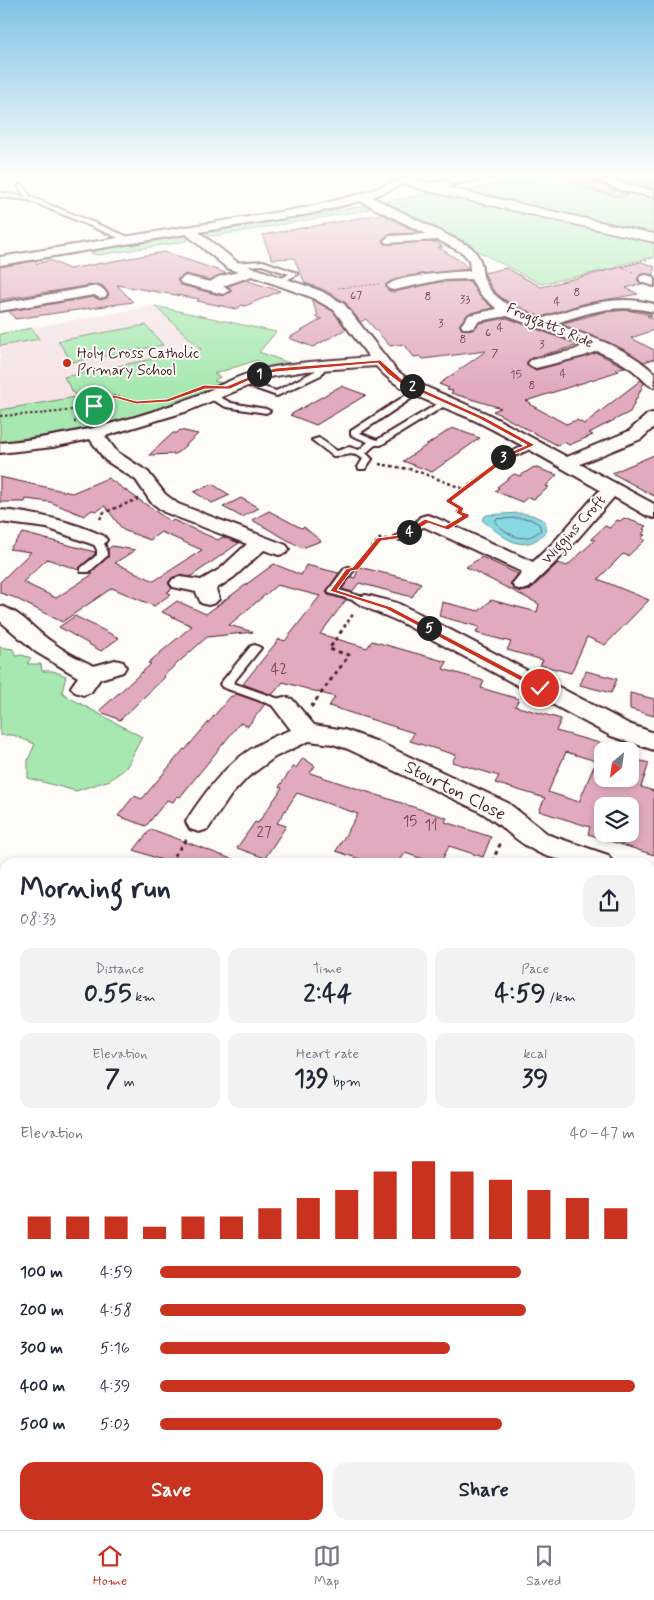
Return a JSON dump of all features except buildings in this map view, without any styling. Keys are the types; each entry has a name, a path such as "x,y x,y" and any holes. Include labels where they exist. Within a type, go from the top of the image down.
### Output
{"street":[{"path":"0,261 95,245"},
{"path":"60,263 142,245"},
{"path":"208,245 232,265 308,292 339,306 380,361 390,373 402,382 482,418 654,512"},
{"name":"Froggatts Ride","path":"458,245 467,250 475,259 477,266 476,275 479,284 485,292 509,311 620,355 638,367 654,382"},
{"path":"186,280 218,288 222,280 252,272"},
{"path":"394,286 412,287 440,276 476,275"},
{"path":"0,306 97,290 100,294"},
{"path":"540,324 604,306 651,303"},
{"path":"458,314 471,322 509,311"},
{"path":"532,363 579,353 595,346"},
{"path":"0,448 42,444 94,434 211,396 241,382 276,370 380,361"},
{"path":"566,464 635,434 654,418"},
{"path":"94,434 111,456 142,476 156,494 171,508 270,545 227,573 206,593 180,583"},
{"name":"Wiggins Croft","path":"427,521 446,528 529,578 584,521 611,488"},
{"path":"0,516 30,518 80,532 97,540"},
{"path":"446,528 464,517"},
{"path":"80,532 100,518"},
{"path":"364,600 388,608 405,624 605,723 637,738 654,742"},
{"path":"0,612 18,623 36,641 87,682 115,667"},
{"name":"Stourton Close","path":"215,812 230,779 238,771 278,745 296,721 322,733 334,735 369,748 499,810 540,842 586,858"}],"lane":[{"path":"232,265 263,263 295,274 279,282"},
{"path":"241,382 277,394 318,374 323,365"},
{"path":"420,390 354,433 378,443 447,402"},
{"path":"211,396 230,405 266,412"},
{"path":"316,440 336,454 349,450 363,461 374,441"},
{"path":"503,458 532,445"},
{"path":"400,537 427,521"},
{"path":"85,570 102,556 102,550 97,540"},
{"path":"349,570 333,591 364,600"},
{"path":"254,648 226,684 296,721"}],"path":[{"path":"308,292 370,284 394,286"},
{"path":"0,416 21,416 83,409 104,403 114,396 136,402 147,402"},
{"path":"464,517 466,516 458,512 462,509 448,501 503,460 503,458"},
{"path":"363,461 414,470 464,489"},
{"path":"100,518 103,513 156,494"},
{"path":"349,570 356,568 379,540 400,537"},
{"path":"296,721 349,655 329,649 364,600"},
{"path":"173,858 215,812"}],"shaded area":[{"name":"Holy Cross Catholic Primary School","path":"155,306 202,349 65,376 77,397 0,410 0,333"}],"green space":[{"path":"124,245 160,245 100,255 92,254 90,251"},
{"path":"467,245 654,245 654,257 617,265 620,267 541,284"},
{"path":"155,306 276,332 259,352 289,363 254,372 251,371 265,366 257,360 214,374 220,377 214,381 222,383 243,374 246,375 156,410 64,434 0,444 0,410 76,397 64,377 201,349"},
{"path":"146,325 163,345 72,362 58,341"},
{"path":"32,328 39,339 0,346 0,334"},
{"path":"0,647 13,649 16,656 22,655 31,658 27,664 41,664 42,671 53,671 66,676 62,692 68,697 142,737 126,768 110,780 76,791 28,778 28,760 35,744 13,735 0,735"}],"water":[{"path":"520,513 532,515 545,521 546,531 538,539 521,544 513,542 482,520 486,515"}],"place":[{"name":"Holy Cross Catholic Primary School","path":"67,363"}],"route":[{"path":"94,406 104,403 114,396 136,402 168,400 204,387 228,388 259,374 294,367 380,361 390,373 402,382 482,418 532,445 503,458 503,460 448,501 462,509 458,512 466,516 446,528 427,521 400,537 379,540 356,568 349,570 333,591 388,608 412,619 540,688"}]}
